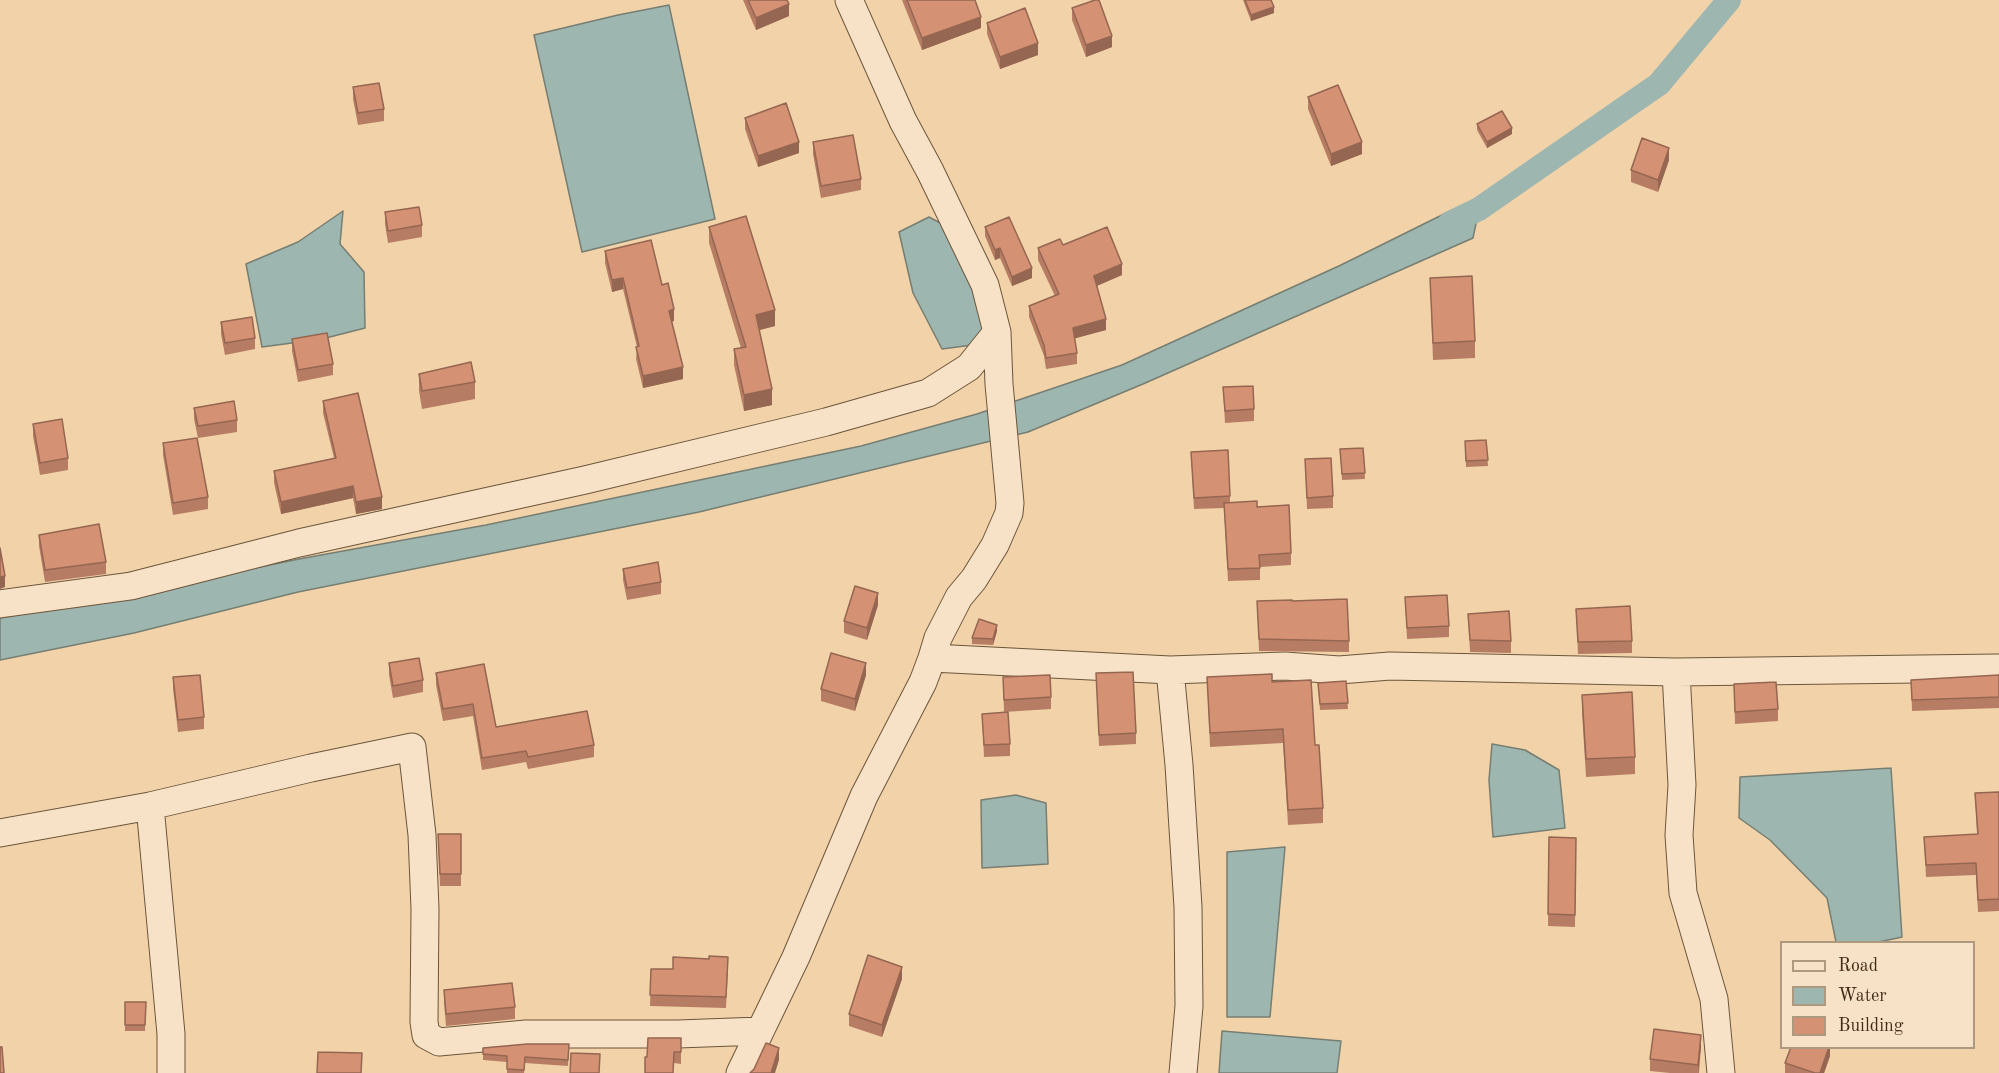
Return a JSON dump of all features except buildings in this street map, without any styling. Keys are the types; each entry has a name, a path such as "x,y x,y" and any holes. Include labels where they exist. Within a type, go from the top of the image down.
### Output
{"street":[{"path":"740,1073 796,957 864,796 923,682 938,638 959,597 974,579 1006,521 1011,503 999,384 997,332 985,285 903,121 849,0"},
{"path":"0,604 131,586 299,543 585,480 826,422 928,393 969,367 997,332"},
{"path":"932,658 1170,670 1285,666 1339,670 1390,666 1676,672 1999,668"},
{"path":"1170,670 1188,907 1189,1006 1183,1073"},
{"path":"1676,672 1682,784 1679,835 1683,893 1714,999 1721,1073"},
{"path":"0,833 150,806 412,747 422,835 426,1035 439,1042 526,1034 678,1034 760,1031"},
{"path":"150,806 171,1034 171,1073"}],"water":[{"path":"669,5 715,219 582,252 534,35"},
{"path":"1479,209 1473,238 1143,384 1028,432 699,512 298,592 134,633 0,660 0,618 486,525 861,446 977,414 1122,365 1341,265 1452,210"},
{"path":"343,211 340,244 364,272 365,328 322,339 262,347 246,264 298,242"},
{"path":"929,217 942,224 989,302 980,344 942,349 913,293 899,232"},
{"path":"1492,744 1525,750 1559,770 1565,828 1493,837 1489,780"},
{"path":"1891,768 1902,937 1884,941 1836,941 1827,898 1770,840 1739,818 1740,777"},
{"path":"1016,795 1046,803 1048,864 982,868 981,800"},
{"path":"1285,847 1270,1017 1227,1017 1227,852"},
{"path":"1222,1031 1341,1041 1337,1073 1219,1073"}],"waterway":[{"path":"1450,223 1479,209 1659,84 1729,0"}]}
